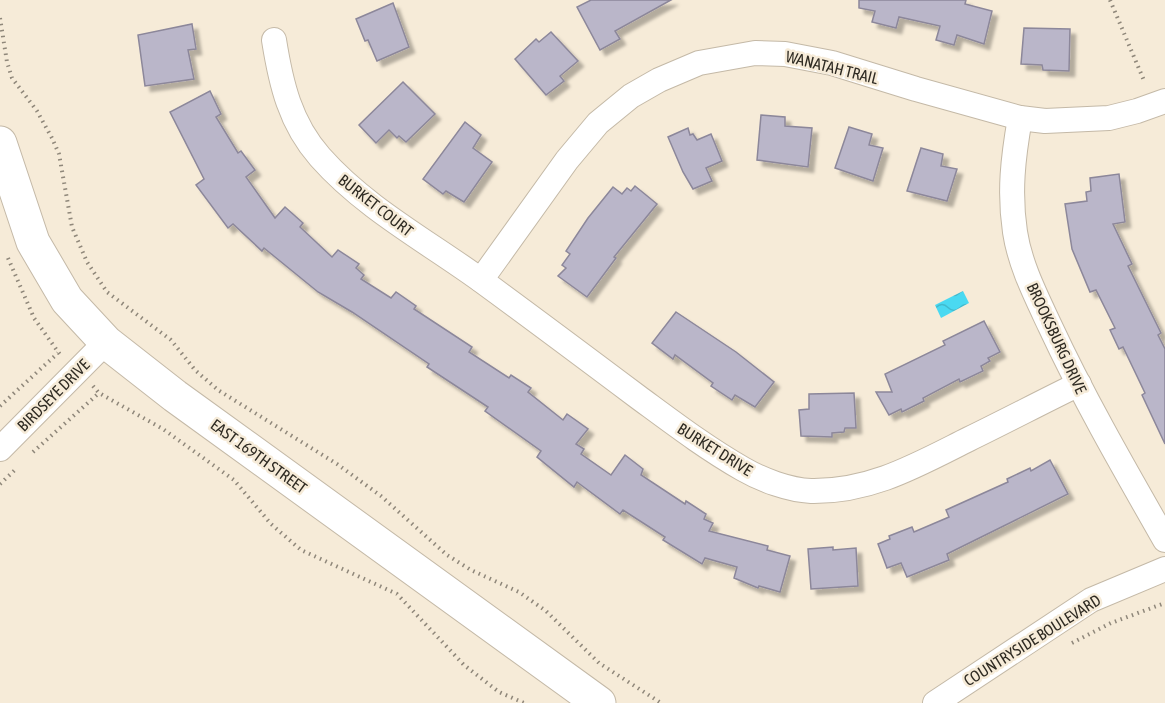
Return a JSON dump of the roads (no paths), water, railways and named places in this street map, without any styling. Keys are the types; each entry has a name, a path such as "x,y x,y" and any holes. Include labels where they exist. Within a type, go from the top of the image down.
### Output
{"street":[{"name":"BURKET COURT","path":"274,40 280,80 287,104 299,129 319,156 351,189 481,280"},
{"name":"WANATAH TRAIL","path":"481,280 567,160 598,123 631,96 659,80 699,63 755,53 785,54 832,63 1020,118 1046,121 1109,118 1160,103"},
{"name":"BROOKSBURG DRIVE","path":"1020,118 1012,166 1012,199 1021,258 1079,384 1165,540"},
{"name":"EAST 169TH STREET","path":"0,143 33,242 67,300 106,342 175,396 599,703"},
{"name":"BURKET DRIVE","path":"481,280 687,433 744,470 779,484 809,491 857,487 890,478 1079,384"},
{"name":"BIRDSEYE DRIVE","path":"0,449 106,342"},
{"name":"COUNTRYSIDE BOULEVARD","path":"935,703 1090,600 1165,568"}],"water":[{"path":"963,291 969,303 941,318 935,305"}]}
